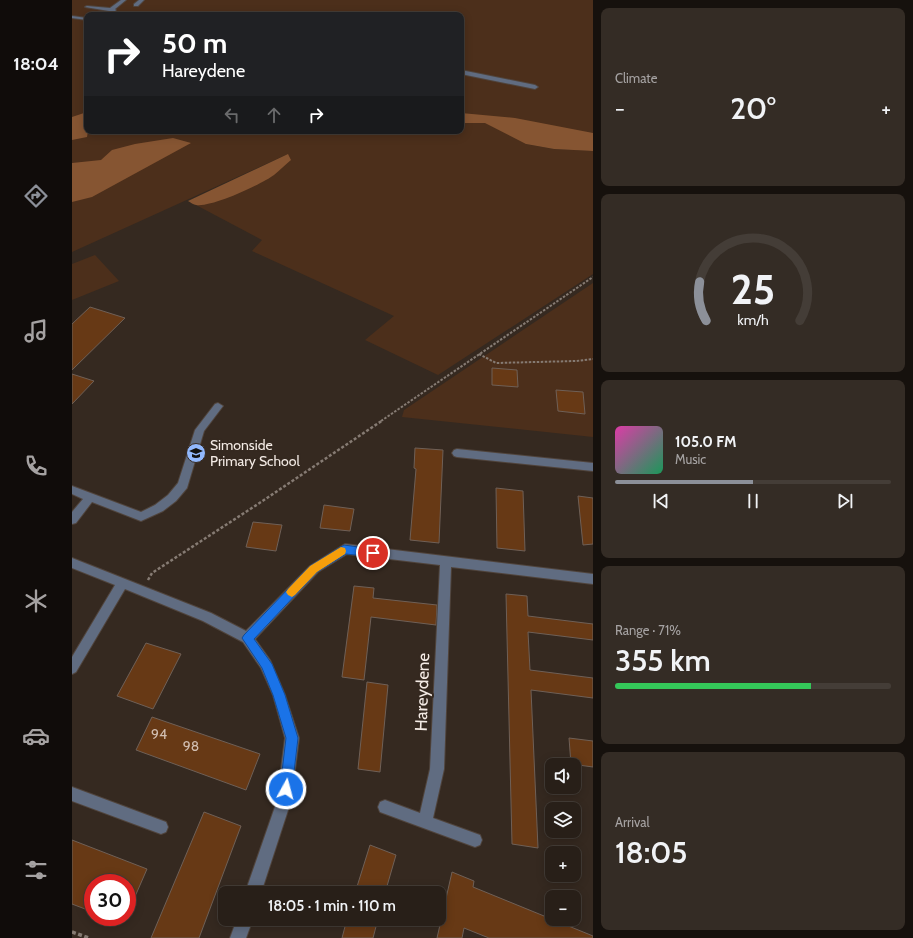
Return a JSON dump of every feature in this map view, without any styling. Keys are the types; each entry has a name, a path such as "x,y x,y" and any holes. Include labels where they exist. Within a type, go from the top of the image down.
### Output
{"street":[{"path":"87,7 110,12 124,0"},
{"path":"136,5 142,0"},
{"path":"72,17 84,19"},
{"path":"464,73 535,87"},
{"path":"72,490 142,517 159,508 172,498 183,485 200,430 218,406"},
{"path":"457,453 593,467"},
{"path":"72,520 90,497"},
{"path":"247,638 314,569 344,549 593,579"},
{"name":"Hareydene","path":"425,822 437,769 446,562"},
{"path":"72,563 206,617 247,638 266,664 279,695 292,738 284,801 255,886"},
{"path":"72,668 123,583"},
{"path":"72,794 161,828"},
{"path":"385,807 475,840"},
{"path":"238,938 242,926"}],"path":[{"path":"141,591 152,573 258,504 593,277"},
{"path":"480,354 496,363 576,361 593,359"},
{"path":"72,932 89,938"}],"shaded area":[{"path":"72,0 593,0 593,139 526,144 554,149 593,151 593,274 438,375 365,340 394,316 252,251 262,240 196,205 210,203 288,154 72,252"},
{"path":"84,113 84,134 88,134 87,137 72,140 72,117"},
{"path":"464,113 515,118 593,133 593,151 554,149 526,144 485,123 464,123"},
{"path":"173,138 191,143 92,197 72,202 72,163 101,160 112,150 135,144"},
{"path":"288,154 291,160 274,175 248,189 213,203 203,205 195,205 188,201"},
{"path":"95,255 119,281 72,300 72,264"},
{"path":"593,283 593,437 402,417 404,410"}],"building":[{"path":"90,307 125,318 72,370 72,324"},
{"path":"492,368 517,370 518,387 492,385"},
{"path":"72,374 94,381 72,404"},
{"path":"556,390 583,392 585,414 558,411"},
{"path":"415,448 443,450 439,543 410,540 416,469 414,468"},
{"path":"496,488 523,491 525,551 497,548"},
{"path":"578,496 593,498 593,544 583,545"},
{"path":"324,505 354,509 350,531 320,528"},
{"path":"253,522 282,525 276,551 246,547"},
{"path":"354,586 374,588 373,598 437,605 436,625 371,617 364,680 342,677"},
{"path":"506,594 527,596 528,616 593,624 593,640 528,632 530,670 593,678 593,698 531,690 538,848 512,844"},
{"path":"146,643 181,654 153,709 117,696"},
{"path":"367,682 388,685 380,772 358,769"},
{"path":"152,717 260,754 246,790 136,750"},
{"path":"569,738 593,741 593,767 581,765 581,758 571,758"},
{"path":"204,812 241,826 199,938 151,938"},
{"path":"72,840 147,869 136,894 136,874 84,874 84,909 72,904"},
{"path":"370,845 396,855 387,886 357,886"},
{"path":"452,872 474,881 473,887 545,916 545,926 569,926 593,936 593,938 489,938 464,928 462,938 437,938 440,926 446,926 446,898"},
{"path":"345,926 376,926 373,938 342,938"}],"slow traffic":[{"path":"292,592 314,569 341,551"}],"place":[{"name":"Simonside Primary School","path":"196,453"}],"route":[{"path":"286,789 292,738 279,695 266,664 247,638 314,569 344,549 373,553"}]}
